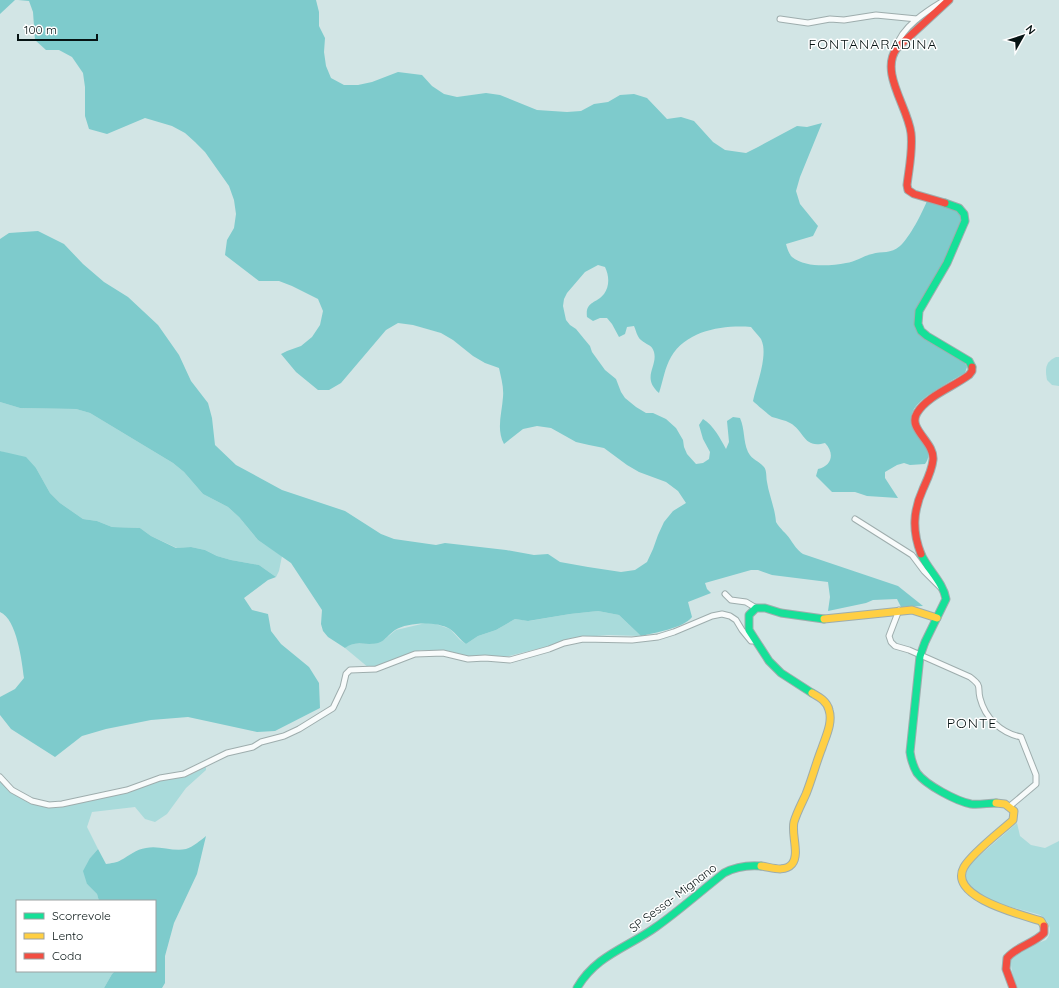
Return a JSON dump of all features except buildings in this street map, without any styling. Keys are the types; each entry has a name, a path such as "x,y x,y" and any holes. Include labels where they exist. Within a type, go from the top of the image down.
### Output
{"street":[{"path":"946,0 916,19 900,38 891,60 892,75 909,120 911,134 907,185 908,190 914,194 957,206 962,210 965,219 948,263 919,311 918,318 920,328 924,334 969,361 972,367 972,372 968,376 939,393 917,411 914,418 916,428 931,448 933,458 932,465 918,502 914,518 914,530 921,555 943,588 946,599 925,642 920,656 910,752 916,771 928,784 964,802 988,805 1000,802 1006,803 1014,811 1013,820 966,863 961,877 964,886 968,891 981,900 1041,921 1046,927 1047,932 1043,938 1012,952 1007,958 1006,966 1013,988"},
{"path":"896,50 950,0"},
{"path":"780,19 808,23 830,19 844,20 876,15 916,19"},
{"path":"855,519 912,555 933,581 939,587 943,588"},
{"path":"725,594 731,600 746,602 756,608 765,608 819,619 899,610 912,610 936,618"},
{"name":"SP Sessa- Mignano","path":"577,988 581,978 598,963 656,927 732,868 762,866 783,869 792,865 794,861 793,833 795,818 806,795 819,758 830,714 824,701 782,673 769,661 755,641 749,630 749,622 750,615 756,608"},
{"path":"899,610 889,636 890,642 895,646 909,650 961,673 978,683 980,698 991,720 1003,730 1022,737 1036,776 1036,784 1010,806"},
{"path":"0,777 12,790 32,801 49,805 62,804 127,790 160,778 184,774 228,753 253,747 261,742 284,736 305,726 333,708 340,694 346,674 350,670 367,671 376,669 415,654 442,653 468,658 510,660 549,649 564,643 584,639 632,640 658,637 712,616 722,614 730,616 736,620 750,640 755,641"}],"shaded area":[{"path":"0,0 15,0 0,14"},
{"path":"18,0 316,0 319,12 319,26 325,38 324,52 326,66 331,78 344,85 358,85 372,82 398,72 422,75 432,86 444,94 457,97 486,93 500,95 537,110 567,112 581,111 594,104 608,102 620,95 634,94 647,98 667,119 681,117 694,121 713,142 725,150 746,153 797,126 807,127 822,123 800,177 796,191 800,204 818,226 813,236 786,244 792,257 798,261 811,265 840,264 872,254 897,249 912,231 927,201 948,205 956,209 963,218 960,228 928,292 917,309 920,332 926,340 965,363 967,367 965,373 928,395 916,406 913,411 911,419 913,426 928,451 928,457 925,464 910,465 904,463 885,472 885,478 898,498 867,496 855,492 832,492 816,476 818,469 826,465 830,459 830,451 825,443 812,444 795,426 786,421 772,417 753,401 764,353 761,339 751,327 718,328 696,335 686,341 671,357 659,393 651,382 651,372 655,357 653,349 640,339 634,326 627,327 625,334 619,337 607,318 600,318 593,321 587,317 589,305 601,297 606,291 608,277 605,267 598,265 585,272 567,293 563,306 566,320 576,329 590,346 592,352 605,370 616,379 625,398 646,413 653,413 666,419 676,428 683,440 687,454 696,464 703,463 709,459 710,452 703,439 699,425 703,419 714,429 726,449 729,442 727,421 733,417 740,418 748,452 766,470 768,487 776,522 803,554 898,586 923,606 901,607 897,599 873,600 866,603 828,611 830,597 828,582 772,575 758,570 751,570 705,583 707,589 711,593 688,602 692,617 688,621 668,630 641,636 619,615 598,611 528,621 515,619 496,630 478,636 466,644 450,629 444,626 430,624 407,625 395,630 383,641 378,643 353,644 345,648 328,637 323,631 321,624 322,610 291,563 258,540 239,517 228,507 203,494 184,472 173,463 90,413 76,409 20,408 0,402 0,239 9,233 38,231 64,244 83,264 104,282 128,297 158,325 179,355 191,381 208,403 212,418 215,445 236,465 282,490 345,511 381,534 394,539 436,545 445,543 506,550 534,555 548,554 560,562 621,572 635,570 647,562 664,522 673,511 686,503 678,491 666,482 639,472 604,448 576,442 551,428 537,426 523,429 504,444 500,433 503,393 499,368 485,363 473,356 453,340 441,333 413,325 398,323 386,330 341,383 329,390 318,390 296,372 281,354 301,346 312,337 320,325 323,311 318,299 279,281 259,281 225,255 227,240 234,228 236,214 234,200 229,186 205,152 185,133 172,126 145,118 107,134 89,129 85,116 85,87 83,73 72,57 59,50 46,50 35,40 33,12 29,1"},
{"path":"1056,357 1059,357 1059,386 1052,385 1047,380 1046,376 1048,364"},
{"path":"0,402 20,408 76,409 90,413 173,463 184,472 203,494 228,507 239,517 258,540 282,556 279,571 276,577 259,565 231,560 217,556 205,550 191,547 177,548 151,536 140,528 112,527 97,521 83,519 60,503 50,493 36,468 12,455 0,451"},
{"path":"0,451 26,457 36,468 50,493 60,503 83,519 97,521 112,527 140,528 151,536 176,548 191,547 205,550 217,556 231,560 259,565 276,577 268,580 244,598 252,610 268,614 271,631 281,644 309,667 319,683 320,708 275,731 257,732 188,717 151,720 106,729 82,736 55,757 11,729 0,715 0,697 15,689 24,678 15,632 6,616 0,612"},
{"path":"598,611 619,615 641,636 609,635 571,638 545,647 509,656 467,656 439,651 421,650 369,668 345,648 350,644 372,644 385,639 396,630 430,622 450,629 466,644 478,636 496,630 515,619 529,621"},
{"path":"206,767 206,770 186,788 167,814 155,822 145,819 135,807 92,812 87,827 98,849 90,858 87,884 97,894 99,900 16,900 16,972 114,972 104,988 0,988 0,781 26,800 49,808 57,808 125,792 156,781 188,776"},
{"path":"1017,823 1020,836 1031,845 1045,848 1059,841 1059,988 1017,988 1011,968 1011,960 1014,955 1046,940 1050,933 1050,929 1046,920 1040,915 994,902 977,895 967,885 966,874 971,863"},
{"path":"206,836 197,874 174,923 165,956 165,983 162,988 104,988 114,972 156,972 156,900 99,900 97,894 87,884 83,871 90,858 98,849 106,864 114,863 142,849 156,847 181,850 194,845"}],"traffic: fast":[{"path":"945,203 959,208 964,214 965,221 947,263 919,311 918,324 921,331 927,336 969,361 972,367"},
{"path":"921,554 942,587 946,599 925,642 920,656 910,752 912,762 921,778 950,796 971,804 996,803"},
{"path":"812,693 781,673 769,661 749,630 749,615 756,608 765,608 781,613 824,619"},
{"path":"577,988 593,968 603,960 656,927 724,873 742,867 761,866"}],"traffic: slow":[{"path":"824,619 912,610 937,618"},
{"path":"761,866 781,869 789,867 794,860 794,822 806,794 830,724 828,707 822,700 812,693"},
{"path":"996,803 1005,804 1014,811 1013,820 973,855 964,867 962,878 966,887 976,896 1004,909 1041,921 1044,926"}],"traffic: jam":[{"path":"945,203 914,194 908,190 907,185 911,152 911,133 909,123 896,90 891,68 892,57 897,48 949,0"},
{"path":"921,554 915,529 917,505 933,460 930,447 918,430 915,419 921,407 941,392 969,375 972,371 972,367"},
{"path":"1013,988 1006,969 1007,958 1015,951 1040,937 1044,933 1044,926"}],"district":[{"name":"FONTANARADINA","path":"873,44"},
{"name":"PONTE","path":"972,723"}]}
